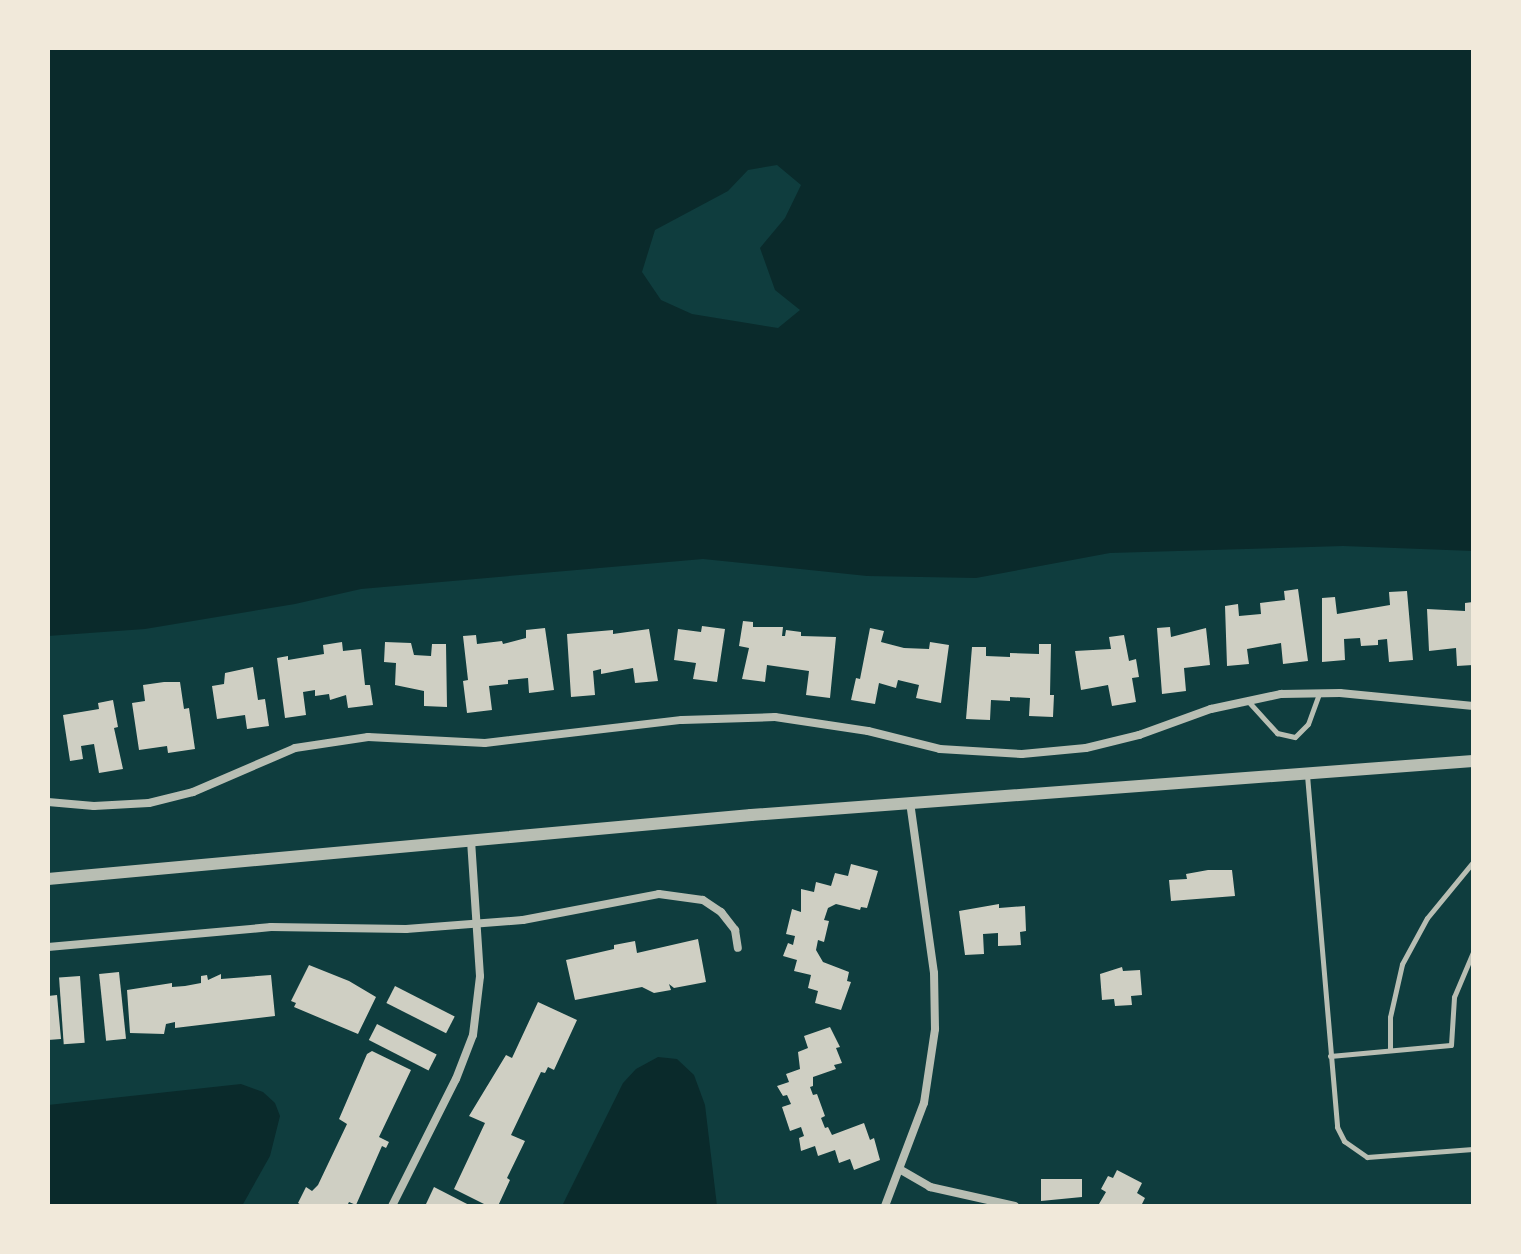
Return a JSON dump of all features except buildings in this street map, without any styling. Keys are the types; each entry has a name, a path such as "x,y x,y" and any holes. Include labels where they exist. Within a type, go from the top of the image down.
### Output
{"street":[{"path":"48,802 94,806 149,803 193,792 277,754 340,739 396,736 485,743 682,720 775,717 868,731 940,749 1022,754 1098,745 1247,700 1320,693 1473,706"},
{"path":"48,879 910,803 1473,761"},
{"path":"885,1206 901,1170 926,1093 936,1019 934,973 910,803"},
{"path":"392,1206 456,1079 473,1035 480,987 471,840"},
{"path":"48,947 271,927 406,929 523,920 632,898 684,895 703,900 721,912 735,930 738,948"},
{"path":"901,1170 930,1187 1015,1206"}],"lane":[{"path":"1247,700 1277,733 1295,737 1308,724 1320,693"},
{"path":"1307,775 1337,1127 1344,1141 1367,1157 1473,1149"},
{"path":"1390,1050 1390,1017 1402,964 1427,918 1473,862"},
{"path":"1330,1056 1451,1045 1458,980 1473,952"}],"water":[{"path":"48,48 1473,48 1473,551 1343,546 1110,553 976,578 867,576 703,559 361,589 295,604 145,629 48,636","holes":["777,165 801,185 785,218 760,248 775,290 800,310 778,328 692,314 661,300 642,272 655,230 728,191 748,170"]},
{"path":"658,1057 677,1059 694,1075 705,1105 717,1206 562,1206 623,1083 636,1069"},
{"path":"241,1084 263,1092 275,1103 280,1116 270,1156 242,1206 48,1206 48,1105"}]}
